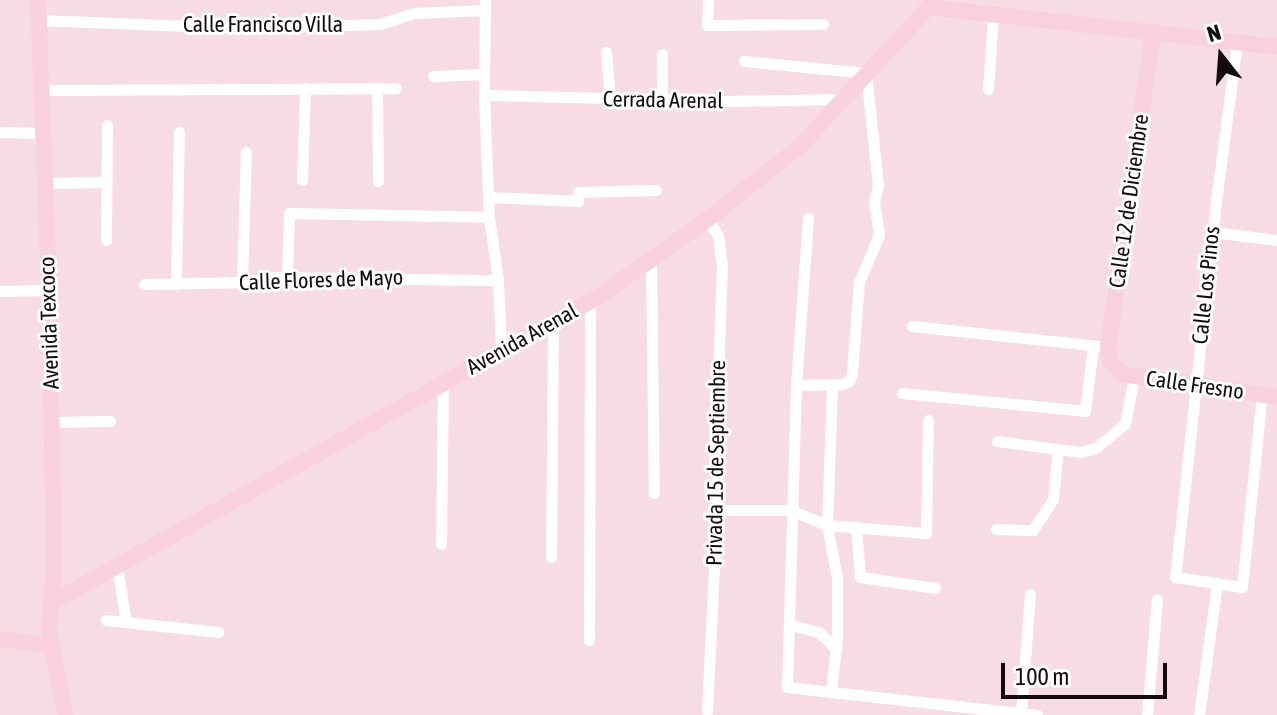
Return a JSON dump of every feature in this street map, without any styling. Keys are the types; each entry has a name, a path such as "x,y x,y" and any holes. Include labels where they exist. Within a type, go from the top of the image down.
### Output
{"main road":[{"name":"Avenida Texcoco","path":"38,0 45,133 51,422 51,646 65,715"},
{"path":"931,4 993,15 1277,47"},
{"name":"Avenida Arenal","path":"53,602 590,301 708,219 798,148 931,4"},
{"name":"Calle 12 de Diciembre","path":"1116,369 1100,346 1153,32"},
{"name":"Calle Fresno","path":"1116,369 1134,377 1270,396"},
{"path":"0,639 51,646"}],"street":[{"path":"708,0 707,25 823,24"},
{"name":"Calle Francisco Villa","path":"39,20 238,28 380,24 414,13 485,5"},
{"path":"485,5 484,95 489,217 498,280 501,350"},
{"path":"988,89 993,15"},
{"name":"Calle Los Pinos","path":"1217,584 1175,577 1212,232 1237,42"},
{"path":"606,52 610,98"},
{"path":"662,54 662,99"},
{"path":"744,61 866,73 878,185 874,202 879,235 859,282 852,374 849,381 832,386 796,385"},
{"path":"433,76 484,74"},
{"path":"302,180 305,88"},
{"path":"377,88 378,181"},
{"path":"43,90 396,88"},
{"name":"Cerrada Arenal","path":"484,95 842,99"},
{"path":"106,240 107,125"},
{"path":"0,132 45,133"},
{"path":"176,284 179,132"},
{"path":"242,283 246,152"},
{"path":"46,183 106,182"},
{"path":"489,197 578,201 578,192 656,190"},
{"path":"287,277 289,213 489,217"},
{"path":"808,218 796,385 787,687 1037,715"},
{"name":"Privada 15 de Septiembre","path":"707,711 717,510 716,435 722,267 718,236 708,219"},
{"path":"1212,232 1277,240"},
{"path":"651,259 654,493"},
{"name":"Calle Flores de Mayo","path":"144,284 242,283 287,277 498,280"},
{"path":"0,291 48,290"},
{"path":"589,640 590,301"},
{"path":"551,557 553,322"},
{"path":"912,326 1100,346"},
{"name":"Calle 12 de Diciembre","path":"902,393 1079,412 1088,407 1100,346"},
{"path":"997,441 1081,452 1096,448 1125,424 1134,377"},
{"path":"441,544 443,384"},
{"path":"831,692 836,643 837,578 827,525 832,386"},
{"path":"1199,715 1217,584 1242,587 1270,396"},
{"path":"717,510 791,510 827,525 926,533 928,420"},
{"path":"51,422 110,421"},
{"path":"996,529 1033,530 1053,499 1058,449"},
{"path":"856,527 860,577 935,588"},
{"path":"117,566 126,622"},
{"path":"1021,713 1030,594"},
{"path":"1147,715 1157,599"},
{"path":"106,620 218,632"},
{"path":"789,624 820,633 836,643"}]}
